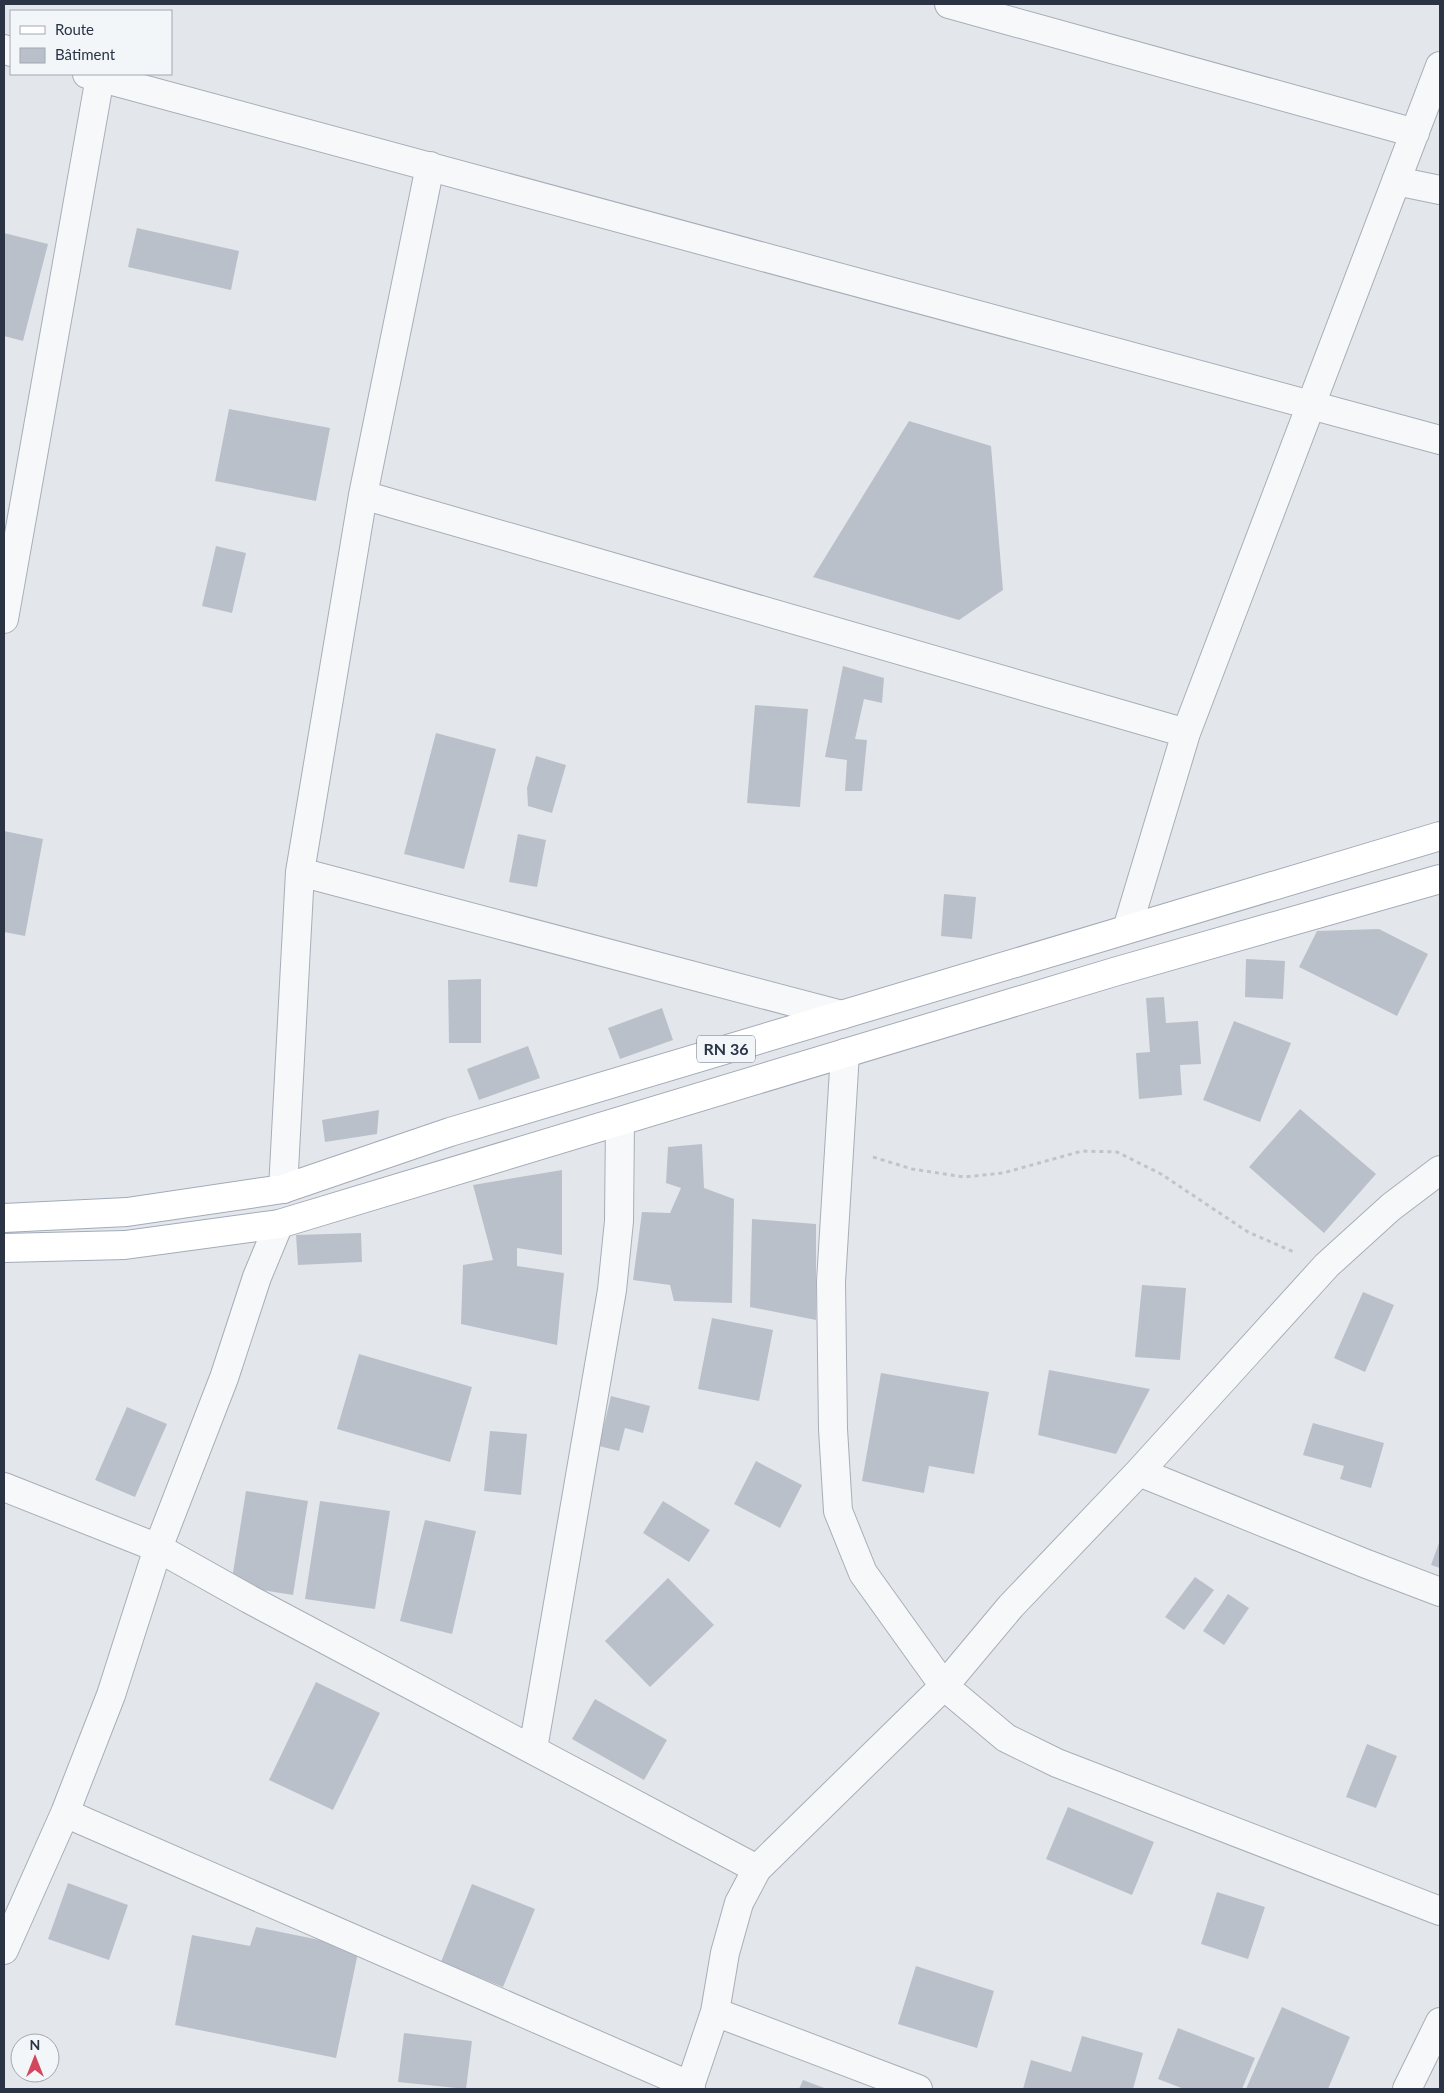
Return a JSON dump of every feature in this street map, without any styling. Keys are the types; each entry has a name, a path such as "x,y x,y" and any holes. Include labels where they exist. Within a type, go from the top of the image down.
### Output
{"main road":[{"name":"RN 36","path":"4,1218 127,1212 283,1189 450,1132 1440,836"},
{"name":"RN 36","path":"4,1248 125,1245 279,1224 1114,972 1440,879"}],"street":[{"path":"949,4 1415,133"},
{"path":"1127,929 1186,733 1440,66"},
{"path":"4,619 94,76 1440,440"},
{"path":"283,1189 300,872 363,495 430,166"},
{"path":"1396,181 1440,190"},
{"path":"363,495 1186,733"},
{"path":"300,872 842,1015"},
{"path":"845,1054 831,1282 833,1429 838,1511 863,1574 944,1686 1006,1738 1056,1763 1440,1911"},
{"path":"533,1749 612,1290 619,1221 620,1122"},
{"path":"65,1813 690,2088 715,2012 725,1953 739,1903 757,1869 944,1686 1011,1606 1139,1472 1327,1265 1390,1207 1440,1170"},
{"path":"4,1950 65,1813 111,1695 158,1548 224,1378 257,1277 279,1224"},
{"path":"1139,1472 1364,1564 1440,1592"},
{"path":"4,1486 158,1548 258,1604 757,1869"},
{"path":"715,2012 918,2089"},
{"path":"1407,2089 1440,2022"}],"path":[{"path":"838,1147 912,1169 964,1177 1003,1173 1082,1151 1117,1152 1161,1174 1248,1232 1327,1265"}],"building":[{"path":"137,228 239,251 231,290 128,267"},
{"path":"4,233 48,244 23,341 4,336"},
{"path":"229,409 330,428 316,501 215,481"},
{"path":"909,421 991,446 1003,590 959,620 813,577"},
{"path":"216,546 246,553 232,613 202,606"},
{"path":"843,666 884,678 882,703 864,699 855,739 867,740 862,791 845,791 847,760 825,757"},
{"path":"755,705 808,709 800,807 747,803"},
{"path":"436,733 496,749 464,869 404,854"},
{"path":"536,756 566,765 552,813 528,806 527,788"},
{"path":"4,831 43,839 25,936 4,932"},
{"path":"518,834 546,840 537,887 509,882"},
{"path":"944,894 976,897 972,939 941,936"},
{"path":"1379,929 1428,954 1397,1016 1299,967 1317,931"},
{"path":"1246,959 1285,961 1283,999 1245,997"},
{"path":"481,979 481,1043 449,1043 448,980"},
{"path":"1164,997 1166,1023 1198,1021 1201,1064 1180,1065 1182,1095 1139,1099 1136,1053 1150,1052 1146,998"},
{"path":"662,1008 673,1040 620,1059 608,1028"},
{"path":"1234,1021 1291,1043 1260,1122 1203,1100"},
{"path":"528,1046 540,1078 479,1100 467,1069"},
{"path":"1300,1109 1376,1174 1324,1233 1249,1167"},
{"path":"379,1110 377,1134 325,1142 322,1120"},
{"path":"702,1144 704,1188 734,1199 732,1303 674,1301 670,1285 633,1280 642,1212 670,1213 681,1188 666,1183 668,1147"},
{"path":"562,1170 562,1255 517,1248 517,1266 564,1273 557,1345 461,1324 463,1265 493,1260 473,1185"},
{"path":"752,1219 816,1224 816,1320 750,1307"},
{"path":"361,1233 362,1262 298,1265 296,1235"},
{"path":"1142,1285 1186,1288 1180,1360 1135,1357"},
{"path":"1363,1292 1394,1305 1365,1372 1334,1358"},
{"path":"712,1318 773,1330 759,1401 698,1389"},
{"path":"359,1354 472,1387 450,1462 337,1429"},
{"path":"1049,1370 1150,1389 1116,1454 1038,1435"},
{"path":"881,1373 989,1392 974,1474 929,1466 924,1493 862,1481"},
{"path":"611,1396 650,1406 643,1433 625,1428 619,1451 599,1446"},
{"path":"127,1407 167,1424 135,1497 95,1480"},
{"path":"1313,1423 1384,1443 1371,1488 1340,1479 1344,1466 1303,1455"},
{"path":"490,1431 527,1434 521,1495 484,1491"},
{"path":"756,1461 802,1485 780,1528 734,1504"},
{"path":"246,1491 308,1501 293,1595 231,1585"},
{"path":"320,1501 390,1511 375,1609 305,1599"},
{"path":"663,1501 710,1530 689,1562 643,1533"},
{"path":"425,1520 476,1531 452,1634 400,1621"},
{"path":"1440,1540 1440,1568 1431,1565"},
{"path":"1195,1577 1214,1590 1184,1630 1165,1617"},
{"path":"668,1578 714,1625 650,1687 605,1641"},
{"path":"1228,1594 1249,1608 1224,1645 1203,1631"},
{"path":"316,1682 380,1713 333,1810 269,1780"},
{"path":"595,1699 667,1740 644,1780 572,1739"},
{"path":"1367,1744 1397,1756 1376,1808 1346,1797"},
{"path":"1068,1807 1154,1842 1132,1895 1046,1859"},
{"path":"68,1883 128,1905 109,1960 48,1939"},
{"path":"472,1884 535,1909 503,1987 441,1962"},
{"path":"1217,1892 1265,1907 1248,1959 1201,1944"},
{"path":"256,1927 359,1948 336,2058 175,2025 192,1935 250,1946"},
{"path":"916,1966 994,1991 977,2048 898,2024"},
{"path":"1282,2007 1350,2037 1328,2089 1246,2089"},
{"path":"1178,2028 1255,2058 1242,2089 1184,2089 1158,2079"},
{"path":"404,2033 472,2041 466,2089 398,2082"},
{"path":"1082,2036 1143,2053 1133,2089 1023,2089 1031,2060 1071,2072"},
{"path":"803,2080 827,2089 799,2089"}]}
